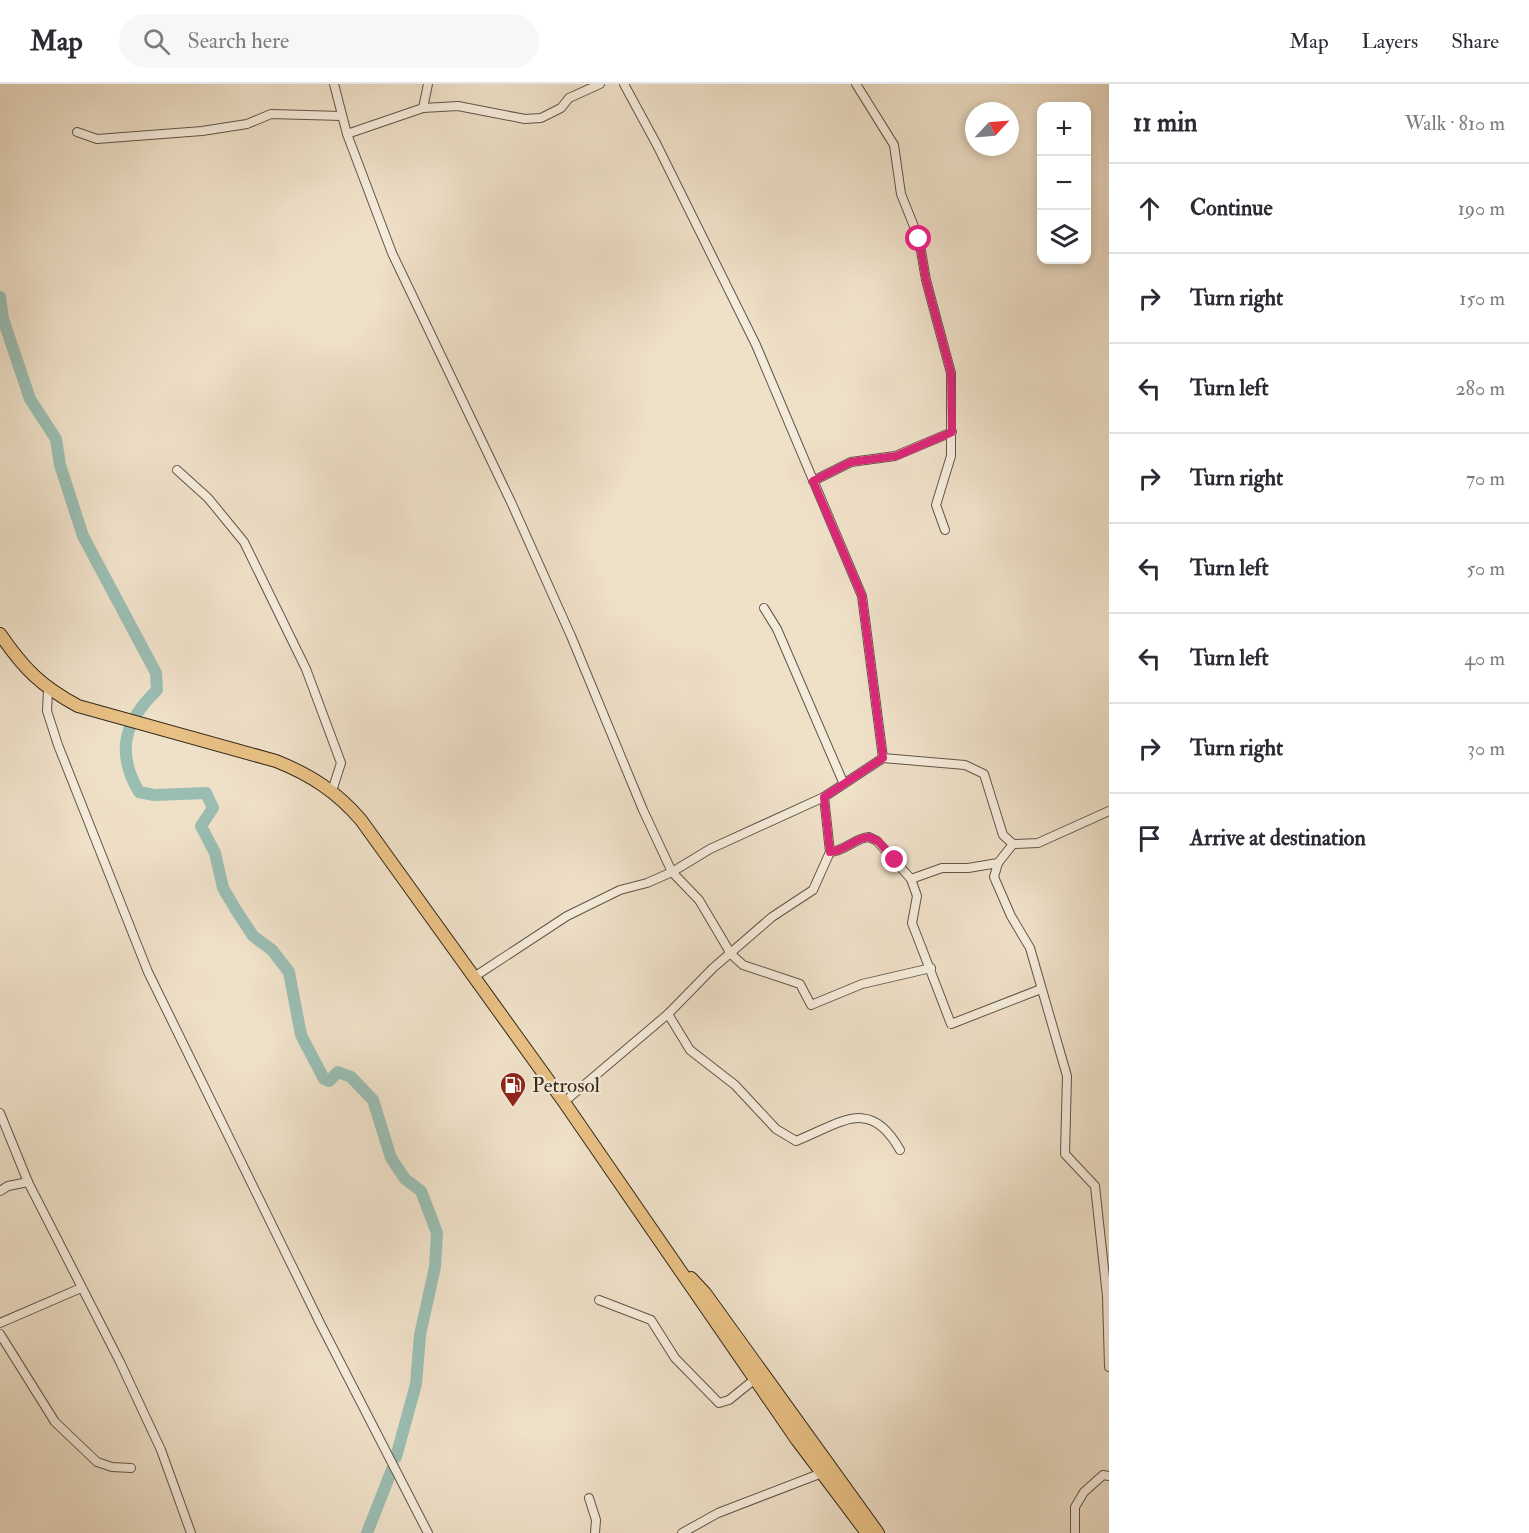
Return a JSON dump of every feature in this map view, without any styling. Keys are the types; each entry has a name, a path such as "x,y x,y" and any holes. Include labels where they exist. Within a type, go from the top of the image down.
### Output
{"highway":[{"path":"1,637 24,666 48,690 78,706 276,761 303,772 332,791 361,820 564,1102 755,1379 867,1533"},
{"path":"675,1263 705,1293 878,1533"}],"street":[{"path":"334,84 347,134 392,253 572,636 643,810 672,872 699,900 731,954 742,965 800,984 811,1005 862,984 932,968"},
{"path":"423,108 428,84"},
{"path":"347,134 423,108 458,106 525,119 542,118 561,108 569,98 600,84"},
{"path":"624,84 657,145 756,345 862,596 883,758"},
{"path":"856,84 894,145 901,194 919,239 926,280 951,373 951,456 936,505 945,530"},
{"path":"77,132 97,139 202,131 247,124 271,114 342,116"},
{"path":"813,481 851,462 896,456 952,432"},
{"path":"177,470 208,498 244,542 306,669 341,763 332,791"},
{"path":"764,608 777,629 843,782"},
{"path":"48,690 47,711 58,745 148,972 321,1325 428,1533"},
{"path":"474,978 567,916 620,890 647,883 672,872 710,849 824,797 843,782 883,758 965,765 984,774 1003,835 1013,844 1038,843 1109,811"},
{"path":"564,1102 668,1014 713,968 772,917 813,890 830,852 824,797"},
{"path":"830,852 838,851 856,840 869,837 878,841 911,879 917,896 912,923 932,968 951,1024 1041,989"},
{"path":"1013,844 998,863 994,877 1011,916 1030,948 1068,1076 1065,1154 1095,1185 1107,1296 1109,1367"},
{"path":"911,879 942,868 968,868 998,863"},
{"path":"668,1014 690,1050 735,1085 776,1129 796,1141 854,1118 870,1117 881,1124 900,1150"},
{"path":"0,1113 28,1182 120,1362 161,1450 191,1533"},
{"path":"0,1191 8,1185 28,1182"},
{"path":"0,1323 81,1288"},
{"path":"599,1300 651,1320 675,1358 719,1403 729,1400 755,1379"},
{"path":"0,1334 56,1422 97,1462 112,1467 130,1467"},
{"path":"682,1533 718,1514 822,1473"},
{"path":"1075,1533 1076,1507 1084,1492 1103,1475 1109,1476"},
{"path":"589,1498 596,1520 595,1533"}],"waterway":[{"path":"0,297 3,319 30,399 56,439 60,465 83,536 156,673 157,690 137,713 127,737 127,763 139,792 154,795 206,793 213,808 201,826 215,853 223,888 253,936 272,950 289,972 301,1035 324,1079 329,1081 338,1072 351,1077 373,1100 391,1158 405,1179 421,1191 437,1233 435,1267 420,1335 416,1384 396,1457"},
{"path":"367,1533 393,1467"}],"place":[{"name":"Petrosol","path":"513,1108"}],"route":[{"path":"895,860 878,841 869,837 856,840 838,851 830,852 824,797 843,782 883,758 862,596 813,481 851,462 896,456 952,432 951,373 926,280 919,239"}]}
